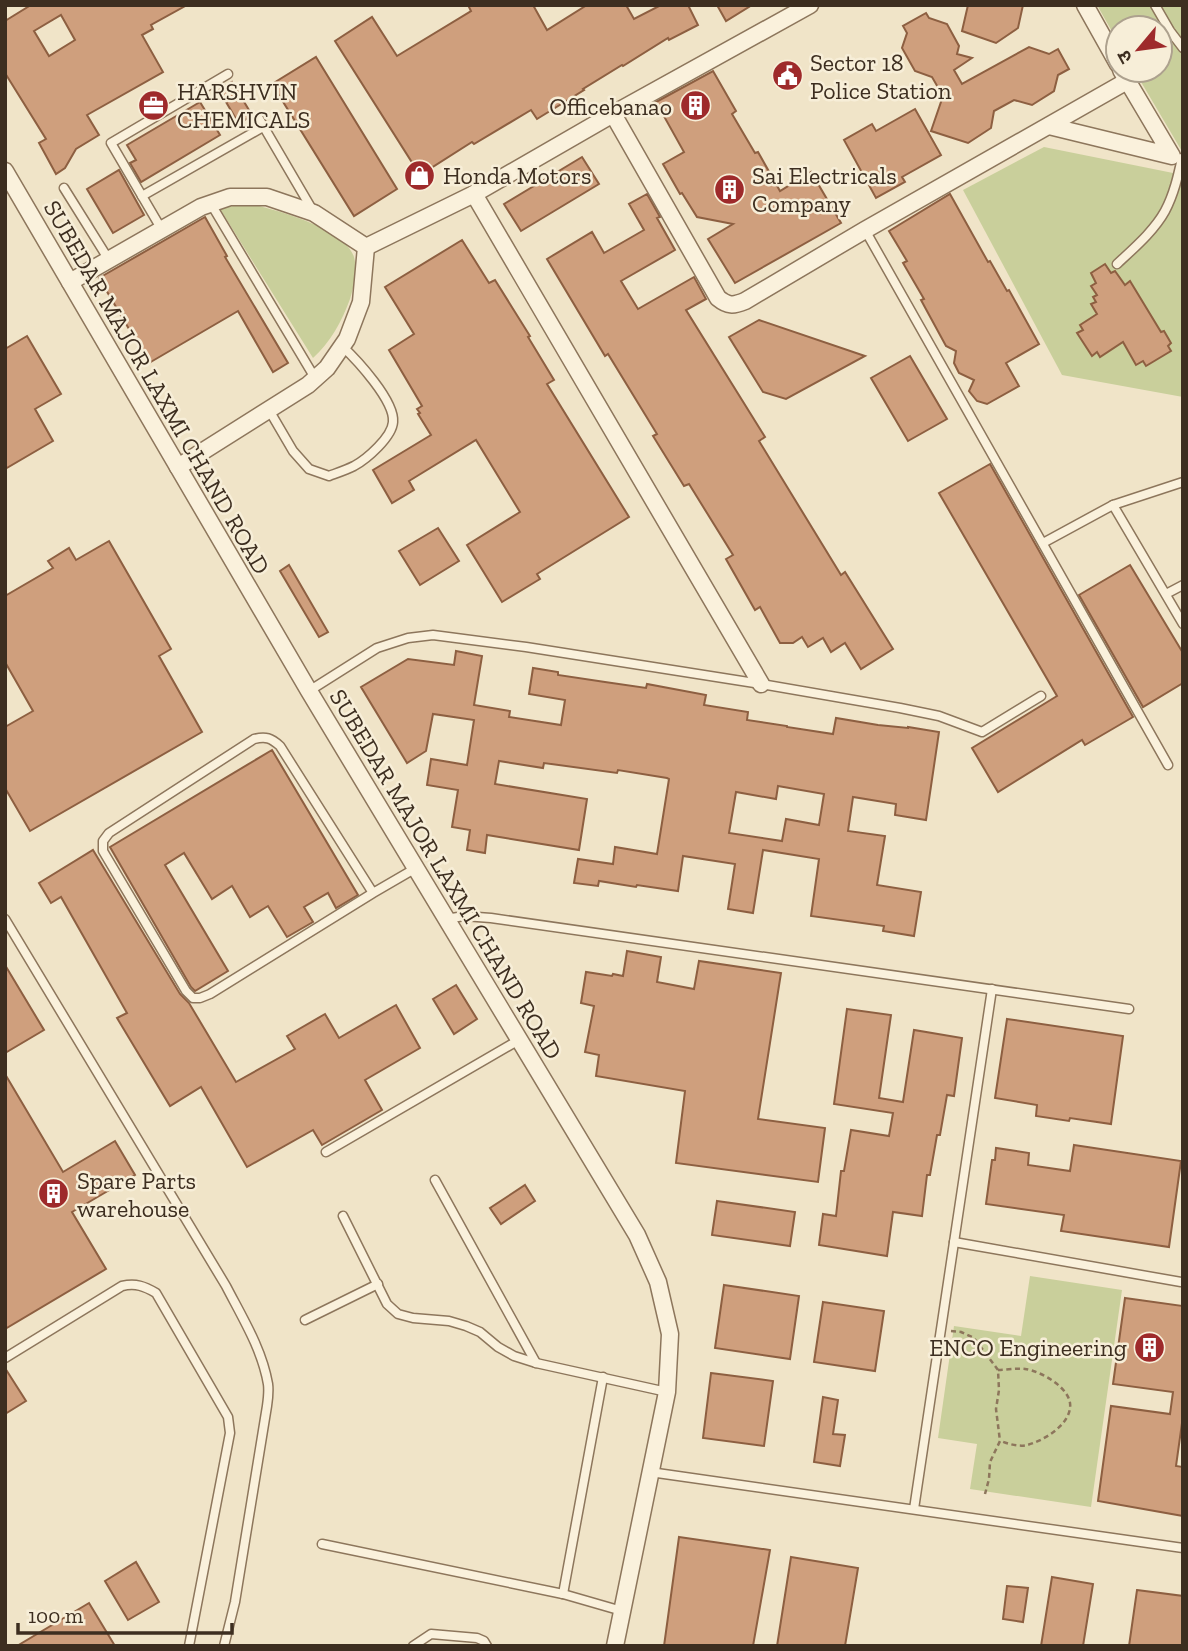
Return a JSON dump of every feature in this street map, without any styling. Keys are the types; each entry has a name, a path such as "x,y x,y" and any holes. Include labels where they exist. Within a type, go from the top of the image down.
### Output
{"street":[{"path":"366,247 474,194 810,5"},
{"path":"1085,5 1104,40"},
{"path":"613,114 718,298 725,304 734,306 1049,126 1112,84"},
{"path":"1129,84 1179,157"},
{"path":"1049,126 1179,157"},
{"name":"SUBEDAR MAJOR LAXMI CHAND ROAD","path":"5,172 309,691 637,1235 658,1282 670,1334 667,1392 615,1646"},
{"path":"474,194 761,684"},
{"path":"70,282 201,207 230,197 267,197 314,213 366,247"},
{"path":"178,467 308,385 327,368 347,339 361,303 366,247"}],"lane":[{"path":"1155,5 1183,48"},
{"path":"162,230 111,143 228,74"},
{"path":"258,117 314,213"},
{"path":"142,196 263,127"},
{"path":"1117,264 1165,212 1173,191 1179,157"},
{"path":"64,188 109,260"},
{"path":"211,204 316,378"},
{"path":"865,230 1168,765"},
{"path":"269,410 293,451 309,469 329,476 356,465 375,449 388,437 393,422 390,409 361,363 342,346"},
{"path":"1043,543 1113,505 1183,482"},
{"path":"1113,505 1183,624"},
{"path":"1166,594 1183,584"},
{"path":"309,691 377,648 408,638 433,635 761,684 939,716 982,732 1041,696"},
{"path":"373,893 280,746 265,737 254,740 109,833 103,841 103,851 193,998 210,994 416,868"},
{"path":"446,919 464,916 491,918 1129,1009"},
{"path":"5,919 226,1286 261,1358 268,1386 267,1406 235,1602 224,1646"},
{"path":"914,1509 992,989"},
{"path":"326,1152 520,1041"},
{"path":"435,1180 536,1363"},
{"path":"343,1216 387,1304 398,1314 466,1326 480,1332 514,1356 536,1363 667,1392"},
{"path":"954,1242 1181,1282"},
{"path":"305,1320 378,1284"},
{"path":"5,1358 122,1286 142,1285 156,1293 228,1417 230,1433 189,1646"},
{"path":"563,1594 603,1377"},
{"path":"650,1472 1183,1548"},
{"path":"322,1544 563,1594 622,1611"},
{"path":"415,1644 431,1634 443,1634 477,1638 487,1646"},
{"path":"415,1644 428,1646"}],"path":[{"path":"940,1329 961,1332 974,1338 998,1370 996,1409 1000,1441 990,1462 985,1494"},
{"path":"998,1370 1026,1369 1047,1377 1066,1393 1070,1407 1063,1425 1043,1438 1025,1446 1000,1441"}],"green space":[{"path":"1097,5 1183,5 1183,153 1142,84 1174,84 1174,14 1104,14 1104,17"},
{"path":"1044,147 1183,175 1183,397 1062,375 963,190"},
{"path":"251,204 293,216 325,230 348,247 354,257 355,278 347,307 330,339 313,358 220,209"},
{"path":"1030,1276 1122,1290 1091,1507 970,1489 977,1444 938,1438 954,1326 1021,1336"}],"building":[{"path":"31,5 187,5 151,25 153,29 142,35 163,72 87,115 99,135 76,149 65,168 56,174 39,143 46,139 5,73 5,21","holes":["61,15 75,40 49,56 34,31"]},
{"path":"468,5 533,5 547,30 587,5 626,5 634,19 661,5 688,5 698,25 669,40 668,38 537,119 531,110 474,144 472,142 420,175 335,41 372,17 397,56 471,11"},
{"path":"717,5 752,5 726,21"},
{"path":"968,5 1023,5 1018,28 996,43 962,31"},
{"path":"926,13 929,18 947,24 959,46 957,54 972,58 954,70 962,84 1029,47 1049,54 1058,49 1069,69 1058,75 1054,91 1032,105 1014,100 994,111 991,128 968,143 931,131 943,96 932,77 915,71 902,48 907,33 903,26"},
{"path":"316,57 397,189 354,216 272,84"},
{"path":"713,71 736,111 732,114 780,191 811,172 841,223 735,283 708,239 733,224 697,217 682,193 680,194 663,164 684,152 656,102"},
{"path":"232,82 252,115 239,124 219,90"},
{"path":"200,102 220,135 141,182 130,163 136,160 127,145"},
{"path":"915,109 941,155 902,177 905,182 876,198 844,140 872,124 876,131"},
{"path":"582,157 599,184 521,231 504,204"},
{"path":"119,170 144,215 113,233 87,189"},
{"path":"647,194 675,250 621,281 638,309 694,277 706,299 686,310 765,437 759,441 841,575 845,572 893,649 861,669 845,643 831,652 823,638 808,647 802,637 793,643 780,643 760,607 755,610 726,559 733,555 689,484 684,486 653,436 657,434 608,354 605,356 547,259 592,232 604,253 644,230 629,204"},
{"path":"950,194 1039,344 1006,363 1019,386 987,404 977,401 969,391 974,380 959,373 954,363 956,351 946,346 903,263 907,261 889,231"},
{"path":"205,217 227,256 225,257 288,363 273,372 238,311 149,363 99,278"},
{"path":"462,240 489,283 495,280 530,336 528,337 554,380 547,384 629,517 537,574 540,579 502,602 467,545 520,512 476,440 409,481 414,490 392,503 373,470 431,435 418,414 420,413 417,409 422,406 389,350 414,334 385,287"},
{"path":"1105,264 1111,273 1115,271 1125,285 1130,281 1161,332 1164,331 1171,343 1168,346 1171,351 1146,366 1143,361 1136,365 1123,342 1100,357 1097,352 1092,356 1077,333 1083,330 1080,325 1097,314 1091,304 1096,302 1093,297 1097,295 1091,286 1096,283 1091,273"},
{"path":"759,320 865,356 786,399 763,392 729,337"},
{"path":"27,336 61,394 35,409 53,441 5,469 5,349"},
{"path":"910,356 947,419 908,441 871,378"},
{"path":"990,464 1133,717 1085,745 1082,740 998,792 972,748 1057,696 939,493"},
{"path":"438,528 459,561 420,585 399,551"},
{"path":"109,541 171,649 159,656 202,732 30,831 5,788 5,727 33,711 5,662 5,596 53,568 48,561 69,548 76,560"},
{"path":"289,565 328,632 319,637 280,571"},
{"path":"1130,565 1183,653 1183,683 1143,707 1079,595"},
{"path":"456,651 482,656 474,705 510,711 509,717 561,725 565,700 529,694 533,668 558,672 558,675 646,688 647,684 706,695 704,705 748,712 747,720 787,727 833,734 836,718 939,732 926,820 895,815 896,804 853,797 848,831 885,836 877,885 921,892 914,936 883,931 884,926 811,916 819,859 763,850 753,913 728,909 735,864 683,856 678,891 599,881 598,886 574,883 578,859 613,864 615,847 657,854 669,779 667,778 618,770 617,773 544,763 543,768 499,761 495,784 587,799 579,850 487,835 485,853 467,850 470,830 452,827 458,790 427,785 431,759 467,765 474,720 433,714 426,751 407,763 361,687 408,659 454,665","holes":["778,786 824,794 819,825 786,819 782,841 729,833 736,792 776,799"]},
{"path":"272,750 358,895 336,908 328,893 304,907 313,922 287,937 268,906 250,917 232,886 212,899 184,853 165,865 228,971 195,991 110,847"},
{"path":"93,850 236,1082 295,1049 287,1036 325,1014 339,1038 396,1005 420,1048 365,1080 382,1110 322,1145 313,1130 247,1167 201,1087 170,1106 117,1018 127,1013 61,897 51,903 39,883"},
{"path":"627,951 661,957 657,982 694,989 699,961 781,973 758,1119 825,1128 818,1182 676,1163 685,1091 596,1076 599,1055 585,1052 594,1006 581,1003 586,972 623,976"},
{"path":"5,965 44,1030 5,1053"},
{"path":"456,985 477,1019 454,1034 433,999"},
{"path":"847,1009 891,1015 879,1098 903,1102 914,1030 962,1038 954,1096 947,1095 930,1175 927,1175 922,1216 893,1212 887,1256 819,1245 823,1214 836,1216 841,1171 844,1171 851,1130 889,1136 893,1113 834,1104"},
{"path":"1007,1019 1123,1036 1111,1124 1036,1116 1037,1105 995,1098"},
{"name":"Spare Parts warehouse","path":"5,1074 63,1172 115,1141 135,1175 72,1212 106,1269 5,1329"},
{"path":"1074,1145 1181,1161 1169,1247 1061,1231 1064,1215 986,1204 996,1148 1029,1153 1028,1165 1070,1171"},
{"path":"525,1185 535,1201 501,1224 490,1208"},
{"path":"717,1201 795,1212 790,1246 712,1235"},
{"path":"724,1285 799,1296 790,1359 715,1348"},
{"path":"1125,1298 1183,1306 1183,1416 1176,1466 1183,1467 1183,1516 1098,1501 1111,1406 1170,1414 1173,1392 1113,1384"},
{"path":"823,1302 884,1311 875,1371 814,1362"},
{"path":"5,1368 26,1401 5,1414"},
{"path":"711,1373 773,1381 764,1446 703,1438"},
{"path":"823,1397 838,1400 833,1434 845,1435 840,1466 814,1462"},
{"path":"679,1537 770,1550 753,1646 664,1646"},
{"path":"791,1557 858,1568 845,1646 777,1646"},
{"path":"136,1562 159,1602 128,1620 105,1581"},
{"path":"1052,1577 1093,1584 1083,1646 1041,1646"},
{"path":"1007,1586 1028,1588 1023,1622 1003,1619"},
{"path":"1137,1590 1183,1596 1183,1646 1129,1646"},
{"path":"89,1603 115,1646 17,1646"}],"place":[{"name":"Sector 18 Police Station","path":"787,76"},
{"name":"HARSHVIN CHEMICALS","path":"154,105"},
{"name":"Officebanao","path":"695,106"},
{"name":"Honda Motors","path":"420,175"},
{"name":"Sai Electricals Company","path":"729,189"},
{"name":"Spare Parts warehouse","path":"54,1194"},
{"name":"ENCO Engineering","path":"1150,1347"}]}
